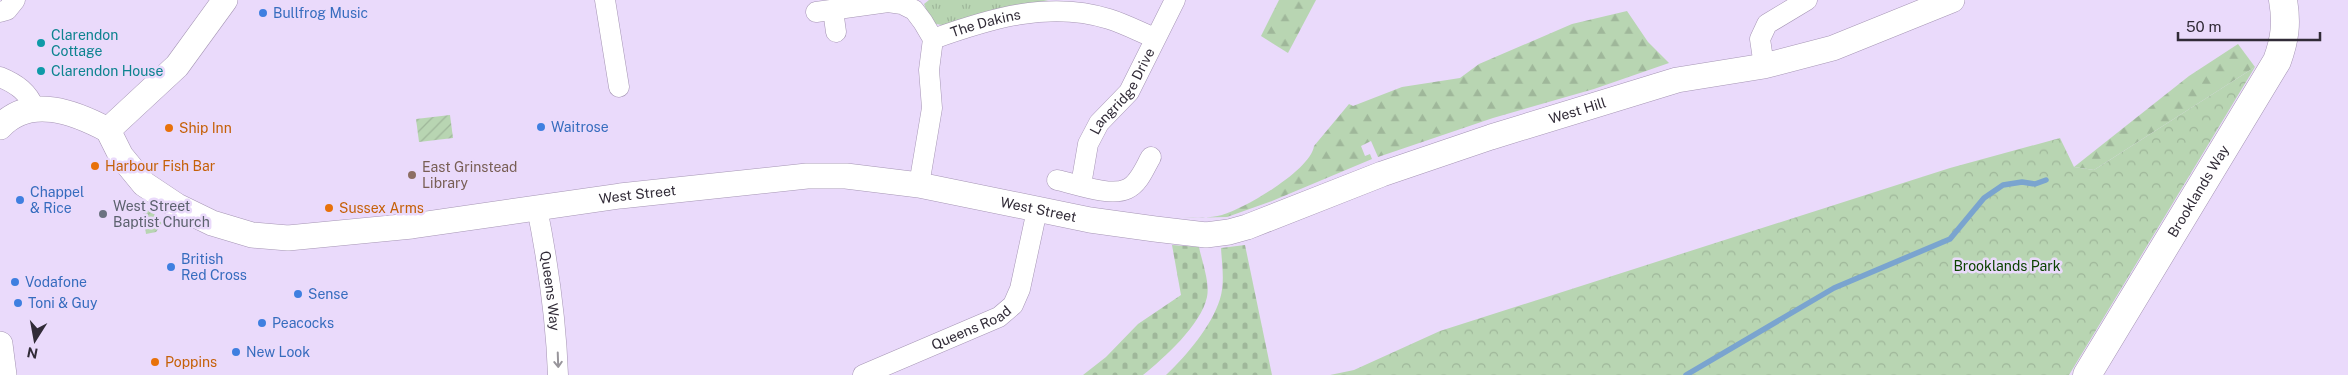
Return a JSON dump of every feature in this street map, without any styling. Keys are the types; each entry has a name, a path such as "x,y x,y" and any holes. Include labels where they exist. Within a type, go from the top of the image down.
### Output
{"main road":[{"name":"Brooklands Way","path":"2087,375 2277,61 2285,41 2287,20 2283,0"}],"street":[{"path":"0,127 19,114 35,109 54,109 83,117 108,130 177,66 225,0"},
{"path":"605,0 619,87"},
{"name":"Langridge Drive","path":"1081,185 1088,144 1105,115 1129,92 1175,0"},
{"path":"1764,66 1760,39 1767,24 1807,0"},
{"name":"West Hill","path":"1206,235 1247,227 1382,174 1490,137 1677,80 1764,66 1833,48 1952,0"},
{"path":"836,32 825,12 888,2 902,4 914,10 933,40 929,70 932,108 919,185"},
{"name":"The Dakins","path":"933,40 989,20 1022,13 1050,11 1078,12 1108,19 1155,38"},
{"path":"0,77 15,83 30,97 35,109"},
{"name":"West Street","path":"108,130 121,156 144,184 177,206 212,224 252,235 288,238 333,235 709,185 807,176 846,176 919,185 1099,221 1206,235"},
{"path":"1057,180 1110,192 1128,189 1138,180 1151,157"},
{"name":"Queens Way","path":"537,208 549,266 557,337 558,375"},
{"name":"Queens Road","path":"863,375 999,317 1013,305 1020,289 1038,210"},
{"path":"0,344 4,375"}],"green space":[{"path":"929,0 1049,0 986,12 948,26 936,24 930,19 924,4"},
{"path":"1279,0 1316,0 1288,53 1261,36"},
{"path":"1627,11 1648,42 1669,63 1594,89 1493,118 1378,157 1371,141 1361,146 1365,156 1370,154 1372,159 1272,201 1227,217 1204,218 1222,215 1245,205 1289,177 1310,156 1314,146 1349,104 1353,106 1402,87 1460,78 1479,64 1572,24"},
{"path":"2238,44 2255,67 2094,170 2074,167 2189,76"},
{"name":"Brooklands Park","path":"2255,67 2069,375 1330,375 1354,370 1440,331 1950,168 2060,138 2074,167 2094,170"},
{"path":"450,115 453,138 419,142 416,119"},
{"path":"142,206 164,221 156,232 146,234"},
{"path":"1172,245 1199,247 1207,279 1207,297 1190,330 1161,360 1143,375 1083,375 1106,357 1138,324 1181,295"},
{"path":"1245,245 1272,375 1166,375 1198,340 1216,309 1222,287 1221,248"}],"waterway":[{"path":"1686,375 1834,288 1950,239 1984,198 2003,185 2022,182 2035,184 2046,180"}],"place":[{"name":"Bullfrog Music","path":"263,13"},
{"name":"Clarendon Cottage","path":"41,43"},
{"name":"Clarendon House","path":"41,71"},
{"name":"Waitrose","path":"541,127"},
{"name":"Ship Inn","path":"169,128"},
{"name":"Harbour Fish Bar","path":"95,166"},
{"name":"East Grinstead Library","path":"412,175"},
{"name":"Chappel & Rice","path":"20,200"},
{"name":"Sussex Arms","path":"329,208"},
{"name":"West Street Baptist Church","path":"103,214"},
{"name":"British Red Cross","path":"171,267"},
{"name":"Vodafone","path":"15,282"},
{"name":"Sense","path":"298,294"},
{"name":"Toni & Guy","path":"18,303"},
{"name":"Peacocks","path":"262,323"},
{"name":"New Look","path":"236,352"},
{"name":"Poppins","path":"155,362"}]}
